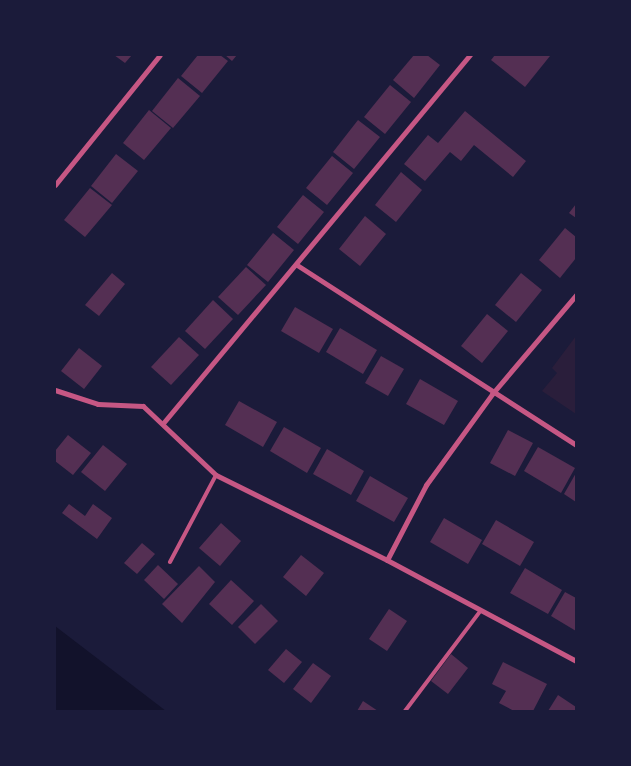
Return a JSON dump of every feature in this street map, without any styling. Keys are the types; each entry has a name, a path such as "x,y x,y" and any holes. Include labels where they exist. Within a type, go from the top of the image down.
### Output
{"street":[{"path":"55,185 160,55"},
{"path":"164,422 470,55"},
{"path":"296,265 492,394 576,445"},
{"path":"387,560 426,485 492,394 576,295"},
{"path":"55,390 98,404 143,406 164,422 216,475 387,560 576,661"}],"lane":[{"path":"170,562 216,475"},
{"path":"405,711 481,610"}],"shaded area":[{"path":"576,336 576,414 542,391 557,373 552,368"},
{"path":"55,626 166,711 55,711"}],"building":[{"path":"114,55 132,55 125,63"},
{"path":"198,55 220,55 228,61 202,93 181,76"},
{"path":"225,55 237,55 232,61"},
{"path":"414,55 427,55 440,65 414,98 393,80"},
{"path":"495,55 550,56 525,87 491,60"},
{"path":"178,78 200,96 173,128 152,111"},
{"path":"390,85 411,102 385,134 364,117"},
{"path":"149,110 171,128 144,160 123,143"},
{"path":"465,111 526,161 513,177 474,145 461,161 450,152 425,181 404,164 428,135 438,143"},
{"path":"358,120 380,137 354,169 333,152"},
{"path":"116,154 138,171 112,203 91,186"},
{"path":"332,156 353,173 327,205 306,188"},
{"path":"401,172 422,190 396,222 375,205"},
{"path":"90,188 112,205 85,237 64,220"},
{"path":"303,195 324,212 298,244 277,227"},
{"path":"576,204 576,218 569,213"},
{"path":"365,216 386,234 360,266 339,249"},
{"path":"565,228 576,237 576,258 560,278 539,260"},
{"path":"273,233 294,250 268,282 247,265"},
{"path":"246,267 266,285 238,315 218,297"},
{"path":"112,273 125,284 99,316 85,305"},
{"path":"521,273 542,290 516,322 495,305"},
{"path":"213,300 233,319 205,349 185,331"},
{"path":"295,307 333,329 319,353 281,331"},
{"path":"487,314 508,331 482,363 461,346"},
{"path":"340,328 377,350 363,374 326,352"},
{"path":"179,337 199,355 171,385 151,367"},
{"path":"79,348 102,366 84,389 61,371"},
{"path":"381,356 404,369 388,396 365,383"},
{"path":"420,379 458,401 444,425 406,404"},
{"path":"239,401 277,422 263,447 225,425"},
{"path":"284,427 321,448 307,473 270,451"},
{"path":"508,430 533,443 515,476 490,463"},
{"path":"68,435 91,453 73,475 55,461 55,451"},
{"path":"103,445 127,464 105,491 81,472"},
{"path":"538,447 575,468 561,493 524,471"},
{"path":"327,449 364,471 351,495 313,474"},
{"path":"576,473 576,502 564,494"},
{"path":"370,476 408,498 394,522 356,501"},
{"path":"69,504 85,516 93,504 112,518 97,539 62,513"},
{"path":"444,518 482,540 468,564 430,542"},
{"path":"496,520 534,542 520,566 482,544"},
{"path":"221,523 241,541 220,566 199,548"},
{"path":"142,543 155,554 137,574 124,563"},
{"path":"301,555 324,573 306,596 283,577"},
{"path":"158,565 178,584 164,599 144,580"},
{"path":"199,566 215,582 182,623 162,604"},
{"path":"525,568 562,590 548,614 510,593"},
{"path":"231,580 254,601 232,625 209,604"},
{"path":"565,592 576,598 576,631 551,616"},
{"path":"261,604 278,621 255,644 238,627"},
{"path":"389,609 407,621 387,651 369,639"},
{"path":"286,649 302,662 284,683 268,670"},
{"path":"451,654 468,668 448,694 431,681"},
{"path":"503,662 547,684 533,711 514,711 499,703 506,691 492,684"},
{"path":"313,663 331,676 311,703 293,689"},
{"path":"558,695 576,707 576,711 548,711"},
{"path":"363,701 378,711 357,711"}]}
